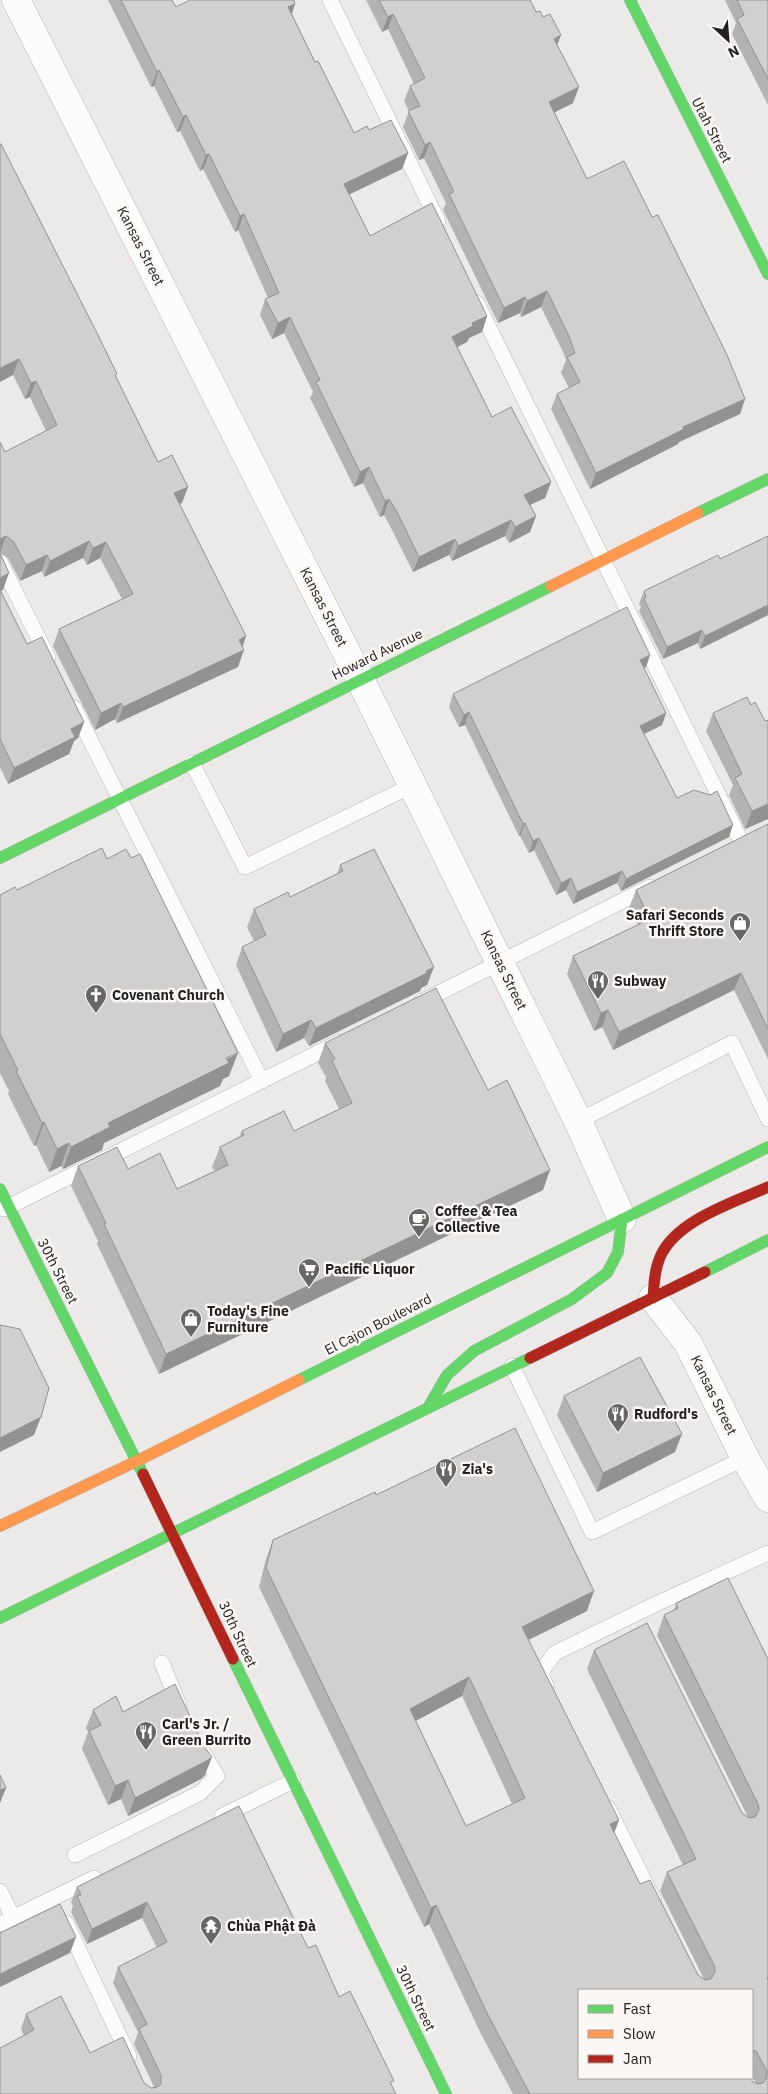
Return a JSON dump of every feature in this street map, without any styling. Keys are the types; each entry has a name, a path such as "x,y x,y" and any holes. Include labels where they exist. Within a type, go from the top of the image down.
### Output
{"main road":[{"name":"Utah Street","path":"630,0 768,274"},
{"name":"Howard Avenue","path":"0,858 768,479"},
{"name":"El Cajon Boulevard","path":"0,1526 137,1461 768,1147"},
{"path":"653,1298 654,1274 663,1251 676,1236 690,1224 768,1187"},
{"name":"30th Street","path":"0,1189 4,1208 173,1533 446,2094"},
{"path":"429,1406 446,1375 474,1351 572,1299 607,1273 618,1252 622,1219"},
{"path":"0,1618 768,1240"}],"street":[{"name":"Kansas Street","path":"16,0 413,785 578,1121 622,1219"},
{"name":"Kansas Street","path":"653,1298 688,1343 756,1466 768,1498"}],"lane":[{"path":"330,0 443,232"},
{"path":"469,285 602,560 746,839 724,850"},
{"path":"0,562 53,667"},
{"path":"66,693 262,1081"},
{"path":"192,762 245,867 413,785"},
{"path":"404,1011 661,882"},
{"path":"4,1208 350,1037"},
{"path":"578,1121 732,1044 768,1119"},
{"path":"512,1366 592,1532 756,1466"},
{"path":"553,1699 540,1673 555,1653 639,1618 768,1553"},
{"path":"162,1663 186,1718"},
{"path":"75,1855 200,1793 208,1786 216,1776 194,1735"},
{"path":"213,1820 293,1781"},
{"path":"602,1796 659,1911"},
{"path":"0,1891 7,1920 106,1872"},
{"path":"55,1898 134,2067"}],"building":[{"path":"121,0 172,0 176,7 190,0 294,0 295,4 288,7 315,62 318,61 354,133 367,126 369,130 391,120 408,153 344,184 370,236 432,203 487,316 472,323 473,326 452,337 492,417 511,407 551,482 524,495 536,516 515,527 511,520 458,546 455,539 419,557 397,512 389,499 385,501 369,467 360,472 316,382 320,380 290,317 278,323 265,299 279,293 244,214 240,216 209,154 206,155 186,115 183,117 159,70 157,72"},
{"path":"379,0 530,0 536,12 540,11 543,17 550,14 561,35 554,39 579,87 549,102 587,179 624,161 652,217 658,215 727,355 745,399 683,427 684,429 596,473 557,394 580,382 567,357 575,353 569,336 547,291 527,301 525,297 504,308 449,194 454,192 430,142 425,145 408,111 420,106 410,86 425,78 393,14 388,17"},
{"path":"737,0 768,0 768,79 737,19 744,15"},
{"path":"0,144 96,331 117,374 115,375 158,462 172,455 188,487 174,493 246,636 239,640 244,650 123,707 121,703 101,713 59,629 133,594 106,542 93,548 89,541 50,561 47,555 26,565 14,542 6,536 0,539 0,442 5,452 57,425 36,381 31,383 19,359 0,368"},
{"path":"768,536 768,605 705,636 702,630 667,647 644,599 646,597 644,591 718,555 720,559"},
{"path":"0,553 9,573 0,578"},
{"path":"0,590 27,644 42,637 84,722 71,729 75,737 14,768 0,739"},
{"path":"627,607 650,655 640,660 666,713 640,726 677,798 694,790 710,795 717,791 733,825 626,879 622,871 577,892 571,878 561,883 539,838 533,841 469,712 464,715 453,694"},
{"path":"747,697 751,705 755,702 765,721 768,720 768,804 752,811 735,778 742,774 713,713"},
{"path":"768,824 768,1029 741,973 619,1032 608,1010 601,1013 573,956 650,919 636,890"},
{"name":"Covenant Church","path":"102,848 107,859 126,849 131,858 140,854 238,1053 226,1058 229,1063 108,1123 110,1127 71,1147 69,1143 57,1149 16,1071 18,1070 0,1034 0,895 15,887 17,890"},
{"path":"374,849 434,967 426,971 427,973 316,1028 311,1020 283,1034 242,947 266,935 254,909 288,892 290,897 343,871 340,865"},
{"path":"436,988 488,1090 507,1080 550,1170 166,1354 78,1166 117,1147 128,1169 160,1153 177,1189 228,1165 220,1147 244,1135 242,1131 284,1111 294,1131 352,1103 332,1061 335,1059 325,1043"},
{"path":"0,1325 20,1329 49,1388 41,1417 0,1438"},
{"path":"640,1357 682,1434 603,1473 564,1396"},
{"path":"515,1428 594,1591 522,1627 619,1820 610,1824 640,1884 650,1880 698,1975 705,1980 711,1979 715,1972 715,1967 667,1872 696,1859 594,1650 647,1623 742,1813 749,1818 755,1817 759,1810 758,1804 664,1615 678,1608 676,1603 728,1578 768,1659 768,2094 530,2094 488,2015 436,1905 431,1908 266,1568 273,1540 375,1492 376,1495","holes":["469,1677 525,1798 466,1826 410,1709"]},
{"path":"175,1684 204,1746 212,1757 135,1798 128,1780 115,1786 89,1731 101,1725 93,1710 116,1696 123,1712"},
{"path":"0,1775 6,1788 0,1790"},
{"path":"239,1806 308,1948 316,1945 339,1997 350,1991 394,2081 390,2082 396,2094 0,2094 0,2048 34,2030 26,2014 61,1996 90,2053 123,2037 144,2083 151,2088 161,2084 161,2075 139,2029 147,2024 118,1967 167,1942 147,1902 92,1929 77,1896 81,1895 77,1887"},
{"path":"60,1904 76,1937 0,1974 0,1933"}],"traffic: fast":[{"path":"630,0 768,274"},
{"path":"698,513 768,479"},
{"path":"0,858 551,586"},
{"path":"299,1380 768,1147"},
{"path":"0,1189 143,1474"},
{"path":"429,1406 447,1375 474,1351 572,1299 607,1273 618,1252 622,1219"},
{"path":"705,1272 768,1240"},
{"path":"0,1618 530,1358"},
{"path":"233,1659 446,2094"}],"traffic: slow":[{"path":"551,586 698,513"},
{"path":"0,1526 137,1461 299,1380"}],"traffic: jam":[{"path":"653,1298 658,1263 670,1241 682,1230 709,1213 768,1187"},
{"path":"530,1358 705,1272"},
{"path":"143,1474 233,1659"}],"place":[{"name":"Safari Seconds Thrift Store","path":"740,942"},
{"name":"Subway","path":"598,1000"},
{"name":"Covenant Church","path":"96,1014"},
{"name":"Coffee & Tea Collective","path":"419,1238"},
{"name":"Pacific Liquor","path":"309,1288"},
{"name":"Today's Fine Furniture","path":"191,1338"},
{"name":"Rudford's","path":"618,1433"},
{"name":"Zia's","path":"446,1488"},
{"name":"Carl's Jr. / Green Burrito","path":"146,1751"},
{"name":"Chùa Phật Đà","path":"211,1945"}]}
